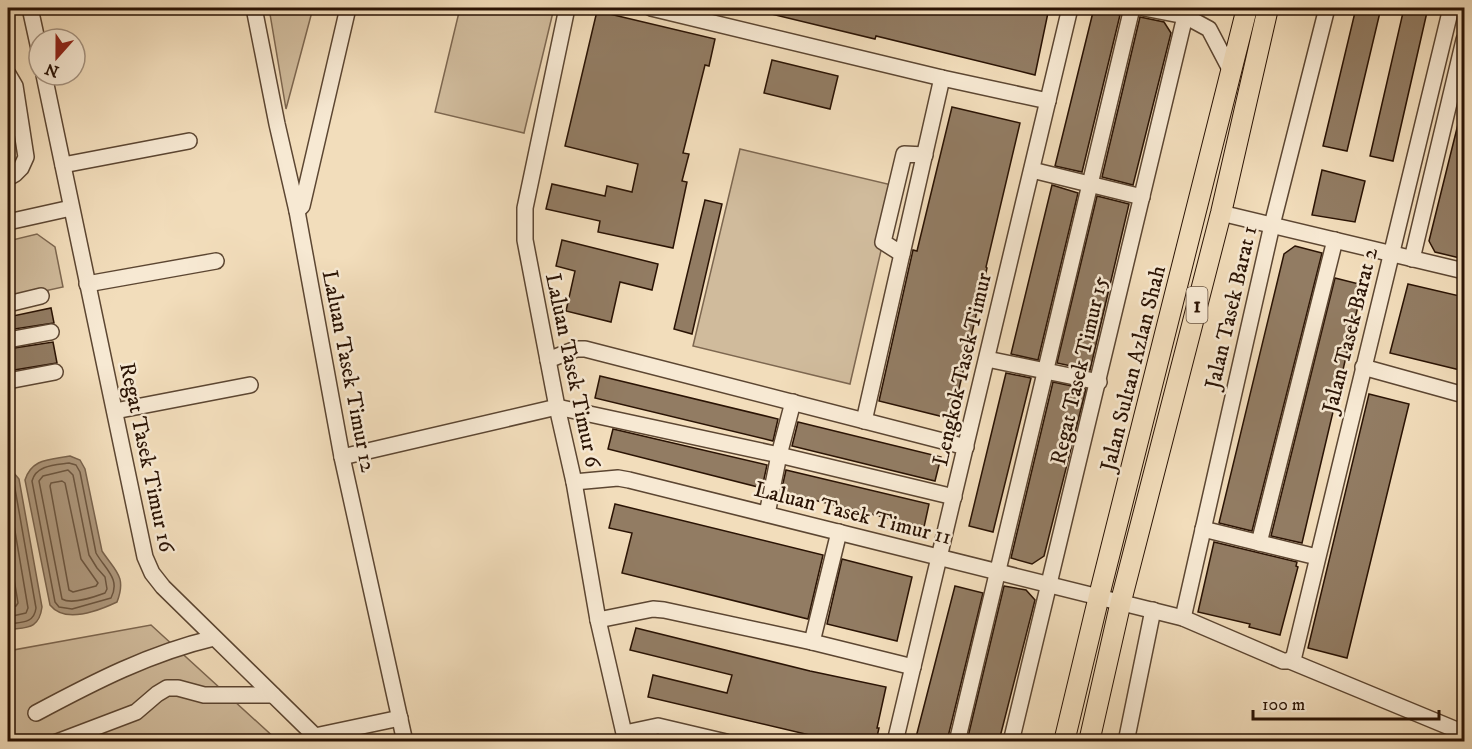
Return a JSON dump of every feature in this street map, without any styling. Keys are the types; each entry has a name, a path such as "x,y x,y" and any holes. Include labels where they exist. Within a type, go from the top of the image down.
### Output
{"main road":[{"name":"Jalan Sultan Azlan Shah","path":"1064,741 1247,8"},
{"name":"Jalan Sultan Azlan Shah","path":"1089,741 1121,601 1221,213 1268,8"}],"street":[{"path":"30,8 34,27"},
{"name":"Laluan Tasek Timur 12","path":"254,8 297,211 342,457 405,741"},
{"path":"297,211 303,206 348,8"},
{"name":"Laluan Tasek Timur 6","path":"567,8 525,208 525,240 574,482 598,620 626,737"},
{"path":"651,8 1048,101"},
{"name":"Lengkok Tasek Timur","path":"896,741 1070,8"},
{"path":"957,741 1132,8"},
{"path":"1144,8 1186,12 1209,29 1231,71"},
{"name":"Jalan Tasek Barat 1","path":"1183,618 1272,225 1327,8"},
{"name":"Jalan Tasek Barat 2","path":"1290,662 1294,656 1451,8"},
{"name":"Regat Tasek Timur 15","path":"1011,741 1186,12"},
{"path":"1412,259 1464,40"},
{"path":"8,74 15,86 26,157 21,168 8,178"},
{"path":"864,421 942,78"},
{"name":"Regat Tasek Timur 16","path":"47,87 145,557 152,573 163,587 316,739 400,718"},
{"path":"63,165 189,141"},
{"path":"902,254 883,242 904,154 925,155"},
{"path":"1032,170 1142,197"},
{"path":"8,222 71,208"},
{"path":"1221,213 1464,271"},
{"path":"1259,543 1335,240"},
{"path":"87,284 216,261"},
{"path":"8,304 41,296"},
{"path":"8,340 51,332"},
{"path":"548,360 576,349 585,349 966,447"},
{"path":"987,359 1099,382"},
{"path":"1363,368 1464,395"},
{"path":"8,381 55,372"},
{"path":"115,411 250,385"},
{"path":"767,514 793,402"},
{"path":"342,457 557,407 779,455 954,497"},
{"name":"Laluan Tasek Timur 11","path":"574,482 618,478 629,480 1183,618 1283,661 1464,733"},
{"path":"1203,529 1317,557"},
{"path":"812,642 839,532"},
{"path":"598,620 653,609 664,610 812,642 913,667"},
{"path":"1126,741 1153,610"},
{"path":"36,713 115,671 168,651 214,638"},
{"path":"57,741 136,712 167,688 204,694 273,695"},
{"path":"626,737 657,726 726,741"}],"shaded area":[{"path":"269,8 313,8 286,109"},
{"path":"460,8 554,8 524,133 435,112"},
{"path":"740,149 896,186 850,384 693,346"},
{"path":"37,234 55,247 63,287 8,299 8,241"},
{"path":"151,625 278,741 8,742 8,651"}],"water":[{"path":"70,456 80,460 85,469 102,551 118,574 121,586 117,602 91,612 73,615 56,611 50,605 25,480 37,464"},
{"path":"8,471 13,472 19,479 42,607 35,624 8,630"}],"building":[{"path":"760,8 1049,8 1035,75 876,36 875,39 759,11"},
{"path":"1094,8 1120,15 1082,172 1055,166"},
{"path":"1356,8 1381,8 1347,151 1323,146"},
{"path":"1404,8 1427,12 1393,161 1370,156"},
{"path":"597,11 715,39 709,66 705,65 683,153 689,154 682,181 687,182 673,248 598,232 600,221 546,209 552,184 605,196 607,186 632,192 638,164 565,146"},
{"path":"1140,17 1164,22 1171,33 1133,185 1102,177"},
{"path":"772,60 838,76 830,109 764,93"},
{"path":"952,107 1020,123 952,419 879,401 913,250 917,251"},
{"path":"1461,112 1464,113 1464,259 1435,252 1429,241"},
{"path":"1322,170 1365,181 1355,222 1312,215"},
{"path":"1052,185 1078,193 1038,360 1011,354"},
{"path":"1097,196 1129,204 1090,370 1057,363"},
{"path":"705,200 722,204 692,334 674,329"},
{"path":"562,240 658,264 652,290 620,282 611,322 566,311 575,271 556,266"},
{"path":"1295,246 1322,253 1252,531 1219,523 1284,254"},
{"path":"1335,278 1363,285 1302,543 1271,536"},
{"path":"1408,284 1464,297 1464,371 1390,353"},
{"path":"51,308 54,323 8,330 8,317"},
{"path":"53,342 57,363 8,371 8,349"},
{"path":"1006,373 1031,378 993,532 969,526"},
{"path":"600,376 778,419 773,441 595,398"},
{"path":"1053,382 1086,389 1044,556 1032,564 1011,558"},
{"path":"1369,394 1409,404 1347,658 1308,648"},
{"path":"798,422 941,457 935,481 792,446"},
{"path":"613,429 767,465 762,488 608,449"},
{"path":"786,470 929,504 924,527 781,492"},
{"path":"615,504 823,555 808,619 622,573 632,533 609,528"},
{"path":"1214,542 1297,562 1298,567 1280,635 1249,627 1250,624 1198,612"},
{"path":"842,559 912,577 897,641 827,624"},
{"path":"955,586 983,593 947,741 915,741"},
{"path":"1004,586 1026,590 1035,600 999,741 967,741"},
{"path":"636,628 810,671 886,687 876,741 835,741 648,697 653,675 727,693 732,675 630,650"}]}
